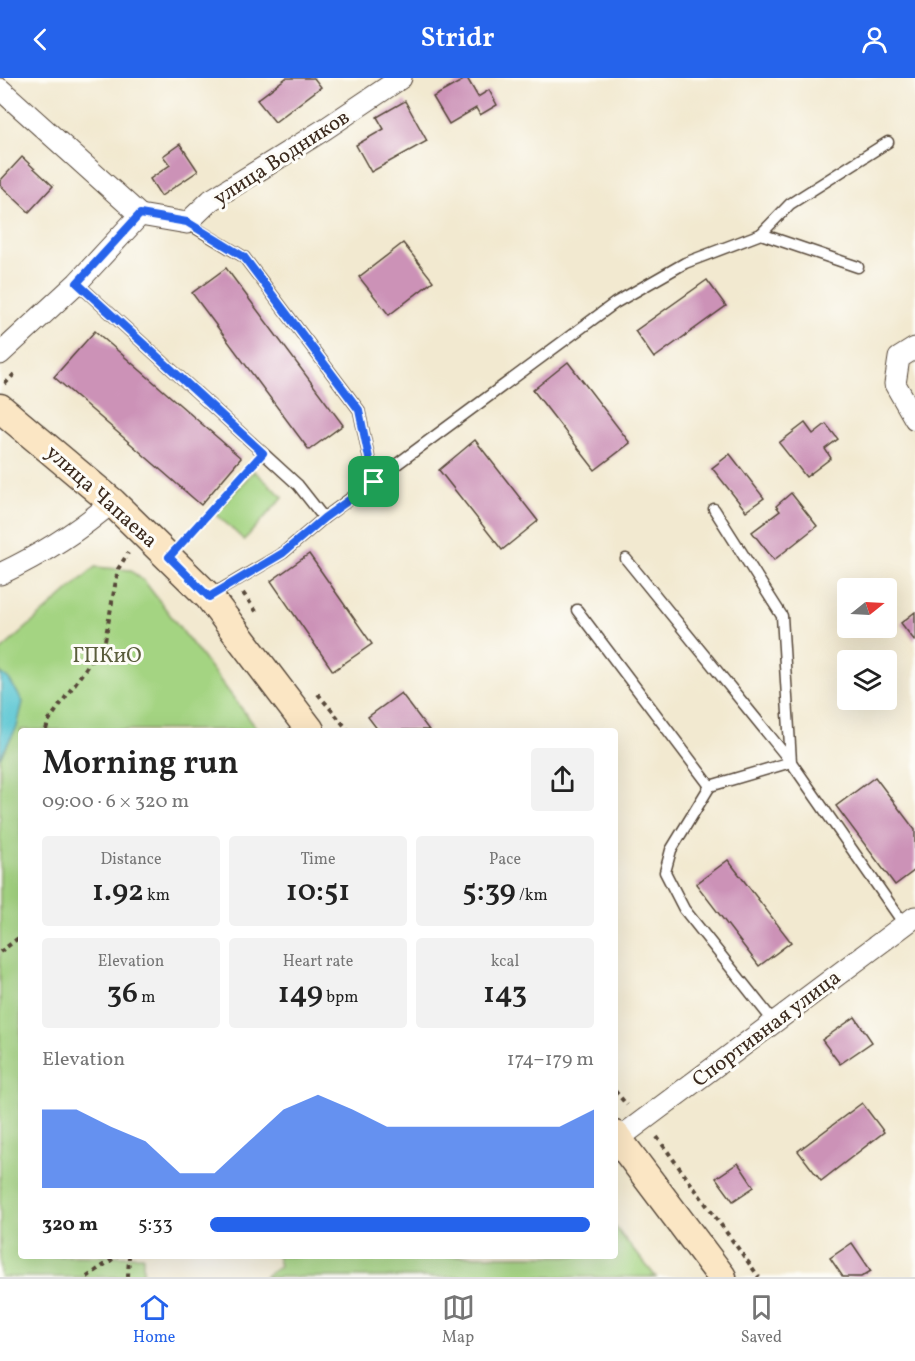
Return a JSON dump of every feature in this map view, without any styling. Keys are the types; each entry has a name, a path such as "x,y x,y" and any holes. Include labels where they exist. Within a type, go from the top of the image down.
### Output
{"main road":[{"name":"улица Чапаева","path":"0,408 112,502 209,597 308,728"},
{"path":"618,1138 722,1277"}],"street":[{"name":"улица Водников","path":"187,222 211,200 325,129 401,78"},
{"path":"0,89 140,214 187,222"},
{"path":"0,354 77,283 140,214"},
{"path":"915,348 899,358 895,384 915,419"},
{"path":"0,574 28,561 82,527 112,502"},
{"name":"Спортивная улица","path":"618,1136 644,1120 910,921"}],"lane":[{"path":"209,597 283,553 324,518 615,303 685,263 761,234 790,204 888,142"},
{"path":"187,222 244,257 359,410 374,482"},
{"path":"761,234 858,267"},
{"path":"77,283 298,485 324,518"},
{"path":"714,509 782,616 791,762"},
{"path":"626,559 791,762 910,921"},
{"path":"577,610 710,786"},
{"path":"774,1022 684,909 665,872 671,850 710,786 791,762"}],"path":[{"path":"169,557 263,453"},
{"path":"122,544 137,558"},
{"path":"46,728 48,722 105,641 118,569 130,550"},
{"path":"0,952 18,938"},
{"path":"618,1095 644,1120 759,1277"},
{"path":"87,1277 113,1259"},
{"path":"128,1277 129,1259"}],"green space":[{"path":"254,471 283,497 244,540 215,513"},
{"name":"ГПКиО","path":"95,567 130,570 145,582 256,728 18,728 18,1259 143,1259 143,1277 0,1277 0,758 17,727 0,673 0,651"},
{"path":"618,1231 656,1277 264,1277 280,1266 278,1259 618,1259"}],"water":[{"path":"1,673 9,679 23,702 17,727 0,758"}],"building":[{"path":"286,78 314,78 321,87 275,122 257,100"},
{"path":"467,78 478,97 489,90 497,105 480,115 476,108 449,124 433,97"},
{"path":"405,101 427,141 371,172 356,145 384,129 377,117"},
{"path":"180,144 198,171 161,196 150,179 170,165 163,156"},
{"path":"22,157 53,186 29,212 0,185 0,181"},
{"path":"403,243 433,281 389,315 359,277"},
{"path":"226,268 343,425 309,450 192,293"},
{"path":"707,280 726,306 654,358 635,331"},
{"path":"95,331 241,458 201,505 54,377"},
{"path":"568,362 630,443 595,470 533,390"},
{"path":"805,423 813,434 826,424 838,439 825,449 831,458 806,477 779,443"},
{"path":"475,440 538,521 502,550 439,470"},
{"path":"730,454 764,498 746,511 712,468"},
{"path":"791,493 817,526 774,560 752,532 780,511 776,506"},
{"path":"309,554 372,644 333,671 271,581"},
{"path":"915,612 915,641 901,623"},
{"path":"401,693 427,728 376,728 368,717"},
{"path":"875,777 915,830 915,870 895,885 836,806"},
{"path":"728,860 791,942 759,966 696,884"},
{"path":"855,1017 872,1042 840,1064 822,1040"},
{"path":"862,1103 884,1132 821,1181 798,1151"},
{"path":"738,1163 754,1187 733,1201 716,1178"},
{"path":"852,1243 871,1271 861,1277 843,1277 830,1258"}],"route":[{"path":"140,214 187,222 244,257 359,410 374,482 324,518 283,553 209,597 169,557 263,453 77,283 140,214"}]}
